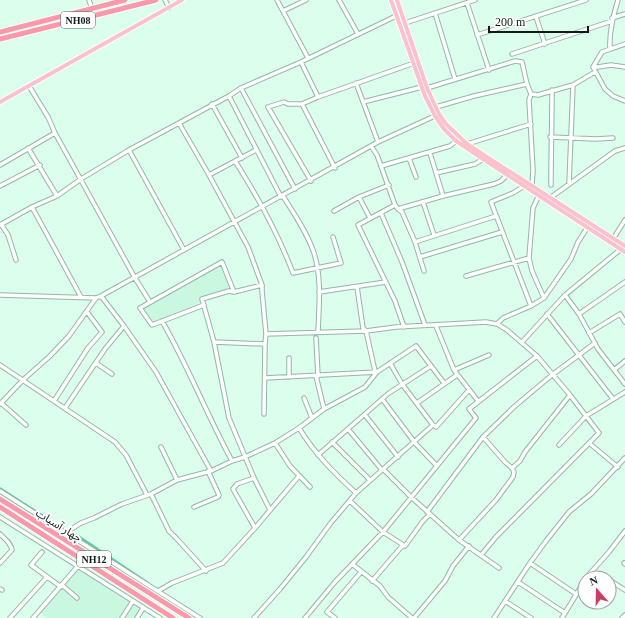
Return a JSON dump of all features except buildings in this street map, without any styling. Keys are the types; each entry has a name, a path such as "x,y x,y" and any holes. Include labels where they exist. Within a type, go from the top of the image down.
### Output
{"highway":[{"name":"NH08","path":"0,32 125,0"},
{"name":"NH08","path":"0,39 156,0"},
{"name":"چهار آسیاب","path":"0,499 189,618"},
{"name":"چهار آسیاب","path":"0,507 173,618"},
{"path":"36,530 40,525"}],"main road":[{"path":"0,102 182,0"},
{"path":"391,0 422,87 444,129 456,141 587,228 624,249"},
{"path":"397,0 427,88 436,107 437,115 467,144 613,239 624,249"}],"street":[{"path":"89,0 92,9"},
{"path":"165,0 169,8"},
{"path":"277,0 308,58"},
{"path":"283,12 306,0"},
{"path":"339,0 358,34"},
{"path":"405,23 475,0"},
{"path":"477,35 586,0"},
{"path":"610,48 612,20 618,0"},
{"path":"467,3 489,70"},
{"path":"435,13 455,79"},
{"path":"512,54 545,44 625,14"},
{"path":"16,260 8,235 0,225 32,207 57,196 80,179 129,150 241,88 301,62 396,16"},
{"path":"536,17 545,44"},
{"path":"593,67 602,52 625,44"},
{"path":"427,88 515,61 522,62 531,94 529,100 533,171 532,185"},
{"path":"301,62 318,97"},
{"path":"311,180 268,107 284,102 288,104 302,104 414,63"},
{"path":"593,67 611,65 625,67"},
{"path":"593,67 605,89 613,96 625,101"},
{"path":"531,94 538,95 573,85 595,72"},
{"path":"356,83 378,142"},
{"path":"436,107 474,96 527,84"},
{"path":"569,184 573,85"},
{"path":"29,86 48,117 55,134 135,278 150,302"},
{"path":"363,102 422,87"},
{"path":"241,88 295,189"},
{"path":"551,185 550,137 552,125 552,90"},
{"path":"229,96 256,150 308,239 314,253 319,292 318,332"},
{"path":"212,104 242,158"},
{"path":"302,104 335,168"},
{"path":"26,425 1,403 69,336 98,297 335,168 378,142 437,115"},
{"path":"178,123 209,175 248,247 262,285 266,334 264,414"},
{"path":"467,144 531,124"},
{"path":"0,165 55,134"},
{"path":"550,137 596,139 612,138"},
{"path":"381,166 430,153 450,146 456,141"},
{"path":"371,146 377,155 395,205 402,212 415,242 424,271"},
{"path":"28,148 40,165 57,196"},
{"path":"550,198 615,150 625,148"},
{"path":"129,150 184,250"},
{"path":"209,175 256,150"},
{"path":"430,153 443,196"},
{"path":"409,158 416,177"},
{"path":"436,173 475,164 483,159"},
{"path":"235,161 254,191 279,238 293,273 341,263 333,237"},
{"path":"0,186 40,165"},
{"path":"398,209 443,196 494,184 501,181 507,175"},
{"path":"334,211 359,197 388,185"},
{"path":"524,186 513,193 491,202 531,306"},
{"path":"538,195 532,208 529,258 532,271 544,298"},
{"path":"359,197 370,218"},
{"path":"423,202 434,235"},
{"path":"395,205 358,225 395,301 404,327"},
{"path":"32,207 81,297"},
{"path":"381,213 402,262 425,326"},
{"path":"415,242 496,216"},
{"path":"613,239 625,220"},
{"path":"497,324 503,318 531,306 544,298 571,259 578,242 587,228"},
{"path":"420,257 502,232"},
{"path":"522,342 565,295 624,249"},
{"path":"466,276 529,258"},
{"path":"204,304 152,325 140,308 222,262 234,292"},
{"path":"319,292 386,282"},
{"path":"579,314 625,282"},
{"path":"262,285 234,292 228,291 202,299 214,342 230,418 254,478 270,510"},
{"path":"357,287 363,328 366,331 376,372"},
{"path":"0,294 98,297 124,326 156,372 210,471 219,495 218,497 194,507"},
{"path":"565,295 579,314 598,350 625,384"},
{"path":"54,400 88,348 102,332 87,312"},
{"path":"547,314 613,399"},
{"path":"589,333 620,314 625,322"},
{"path":"162,321 175,343 202,402 232,461"},
{"path":"266,334 366,331 486,322 497,324 507,330 537,356 570,395 598,433 501,532 481,555"},
{"path":"65,408 124,326"},
{"path":"436,326 454,370 478,401"},
{"path":"316,338 317,376 324,409"},
{"path":"214,342 265,344"},
{"path":"372,581 403,545 405,546 483,437 515,406 578,354 594,343"},
{"path":"67,532 105,511 149,494 177,480 210,471 245,457 274,443 299,428 324,409 365,387 376,372 416,346 444,383"},
{"path":"454,370 489,355"},
{"path":"305,618 352,564 383,532 476,418 469,409 537,356"},
{"path":"289,358 289,377"},
{"path":"614,370 625,361"},
{"path":"96,363 112,374"},
{"path":"390,363 402,384 434,425"},
{"path":"0,365 115,442 126,455 169,531 206,570"},
{"path":"318,455 365,416 371,408 382,399 402,384 431,366"},
{"path":"265,378 376,372"},
{"path":"417,403 444,383 458,375"},
{"path":"254,618 356,493 434,425 436,427 468,390"},
{"path":"559,445 586,416 625,392"},
{"path":"512,468 520,461 525,452 570,395"},
{"path":"304,398 312,418"},
{"path":"382,399 415,443 438,466"},
{"path":"365,416 398,457"},
{"path":"299,428 310,446 356,493"},
{"path":"348,430 383,470 428,513 459,540 499,568"},
{"path":"459,540 496,500 513,477 512,468 483,437"},
{"path":"332,442 370,480"},
{"path":"274,443 290,466 310,487"},
{"path":"589,443 618,467"},
{"path":"161,447 177,480"},
{"path":"494,618 530,563 569,512 590,494 624,460"},
{"path":"159,590 172,583 223,563 299,476"},
{"path":"254,478 237,484 234,488 255,528"},
{"path":"0,491 159,590 200,618"},
{"path":"350,501 383,532 403,545"},
{"path":"0,517 160,618"},
{"path":"594,570 625,531"},
{"path":"0,534 11,546 12,550 0,563"},
{"path":"352,564 380,586 388,597 413,618 446,581 453,566 469,546"},
{"path":"42,552 31,565 78,598"},
{"path":"530,563 576,594 562,618"},
{"path":"33,618 78,566"},
{"path":"335,618 327,612 361,572"},
{"path":"10,618 47,577"},
{"path":"518,582 565,613"},
{"path":"122,618 133,601"},
{"path":"505,601 531,618"},
{"path":"137,618 143,608"},
{"path":"622,618 625,615"}],"shaded area":[{"path":"222,263 231,289 201,298 203,305 152,323 143,308"},
{"path":"86,559 114,577 141,591 150,598 138,618 47,618 40,612"}],"waterway":[{"path":"0,489 64,530 74,534 147,583"}]}
